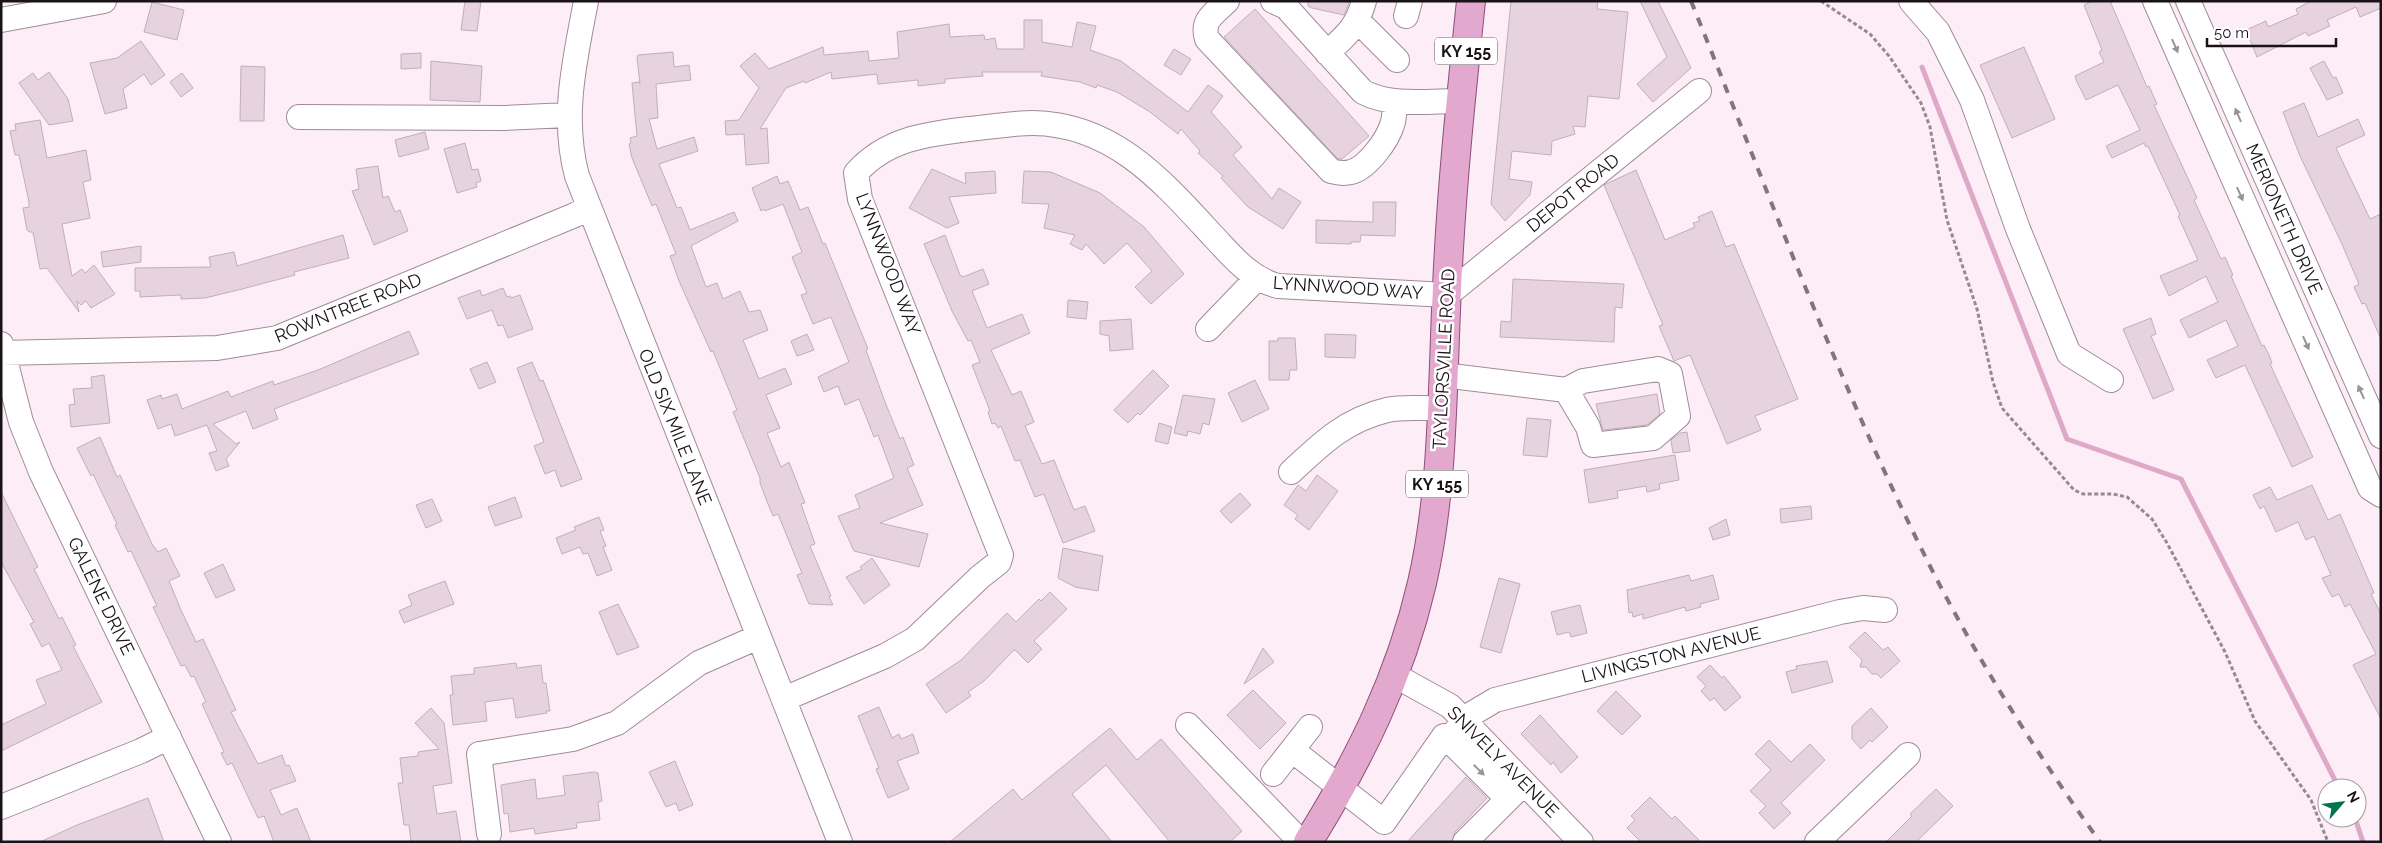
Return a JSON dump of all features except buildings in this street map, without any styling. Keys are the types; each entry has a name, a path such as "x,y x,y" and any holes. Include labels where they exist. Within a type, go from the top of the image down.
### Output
{"main road":[{"name":"TAYLORSVILLE ROAD","path":"1308,842 1340,790 1375,724 1394,674 1422,584 1433,523 1442,408 1446,295 1460,101 1471,1"}],"street":[{"path":"1,20 104,1"},
{"name":"OLD SIX MILE LANE","path":"586,1 568,115 572,159 588,207 840,842"},
{"path":"1227,1 1205,23 1204,29 1207,39 1331,171 1342,174 1353,172 1364,165 1387,137 1393,124 1395,101"},
{"path":"1273,1 1286,7 1363,92 1377,99 1395,101 1460,101"},
{"path":"1911,1 1938,32 1972,100 2018,229 2069,354 2111,380"},
{"name":"MERIONETH DRIVE","path":"2188,1 2381,436"},
{"path":"2165,4 2370,488 2381,495"},
{"path":"1327,53 1352,30 1361,11 1396,60"},
{"name":"DEPOT ROAD","path":"1446,295 1699,91"},
{"path":"299,117 505,118 568,115"},
{"name":"LYNNWOOD WAY","path":"784,698 885,656 915,640 980,577 999,562 1001,555 860,200 856,173 865,163 895,144 922,135 1032,123 1074,130 1106,141 1149,169 1161,179 1239,264 1263,282 1278,286 1446,295"},
{"name":"ROWNTREE ROAD","path":"2,350 217,348 277,338 566,219 588,207"},
{"path":"1208,329 1257,278"},
{"name":"GALENE DRIVE","path":"2,350 19,415 41,472 220,842"},
{"path":"1443,375 1566,390 1584,382 1658,368 1670,374 1678,416 1653,438 1593,445 1588,427 1566,390"},
{"path":"1291,472 1332,433 1363,419 1388,410 1442,408"},
{"name":"LIVINGSTON AVENUE","path":"1463,719 1495,700 1514,695 1840,612 1862,608 1885,610"},
{"path":"489,834 479,754 573,739 617,723 699,663 758,637"},
{"name":"SNIVELY AVENUE","path":"1394,674 1450,706 1463,719 1516,791 1558,832 1581,842"},
{"path":"1450,741 1463,719"},
{"path":"1188,725 1301,842"},
{"path":"1273,774 1310,727"},
{"path":"1292,750 1340,790 1384,822 1444,736 1516,791 1465,842"},
{"path":"1,807 141,751 169,737"},
{"path":"1817,842 1908,756"}],"path":[{"path":"1821,1 1870,34 1890,56 1921,103 1930,127 1945,213 1977,310 1993,382 2002,408 2074,490 2083,494 2113,494 2127,497 2152,520 2167,543 2225,652 2255,722 2311,800 2328,842"}],"waterway":[{"path":"1922,67 2067,439 2181,479 2334,778"},
{"path":"2358,828 2363,842"}],"railway":[{"path":"1691,1 1836,362 1867,433 1934,574 1952,609 2033,744 2100,842"}]}
